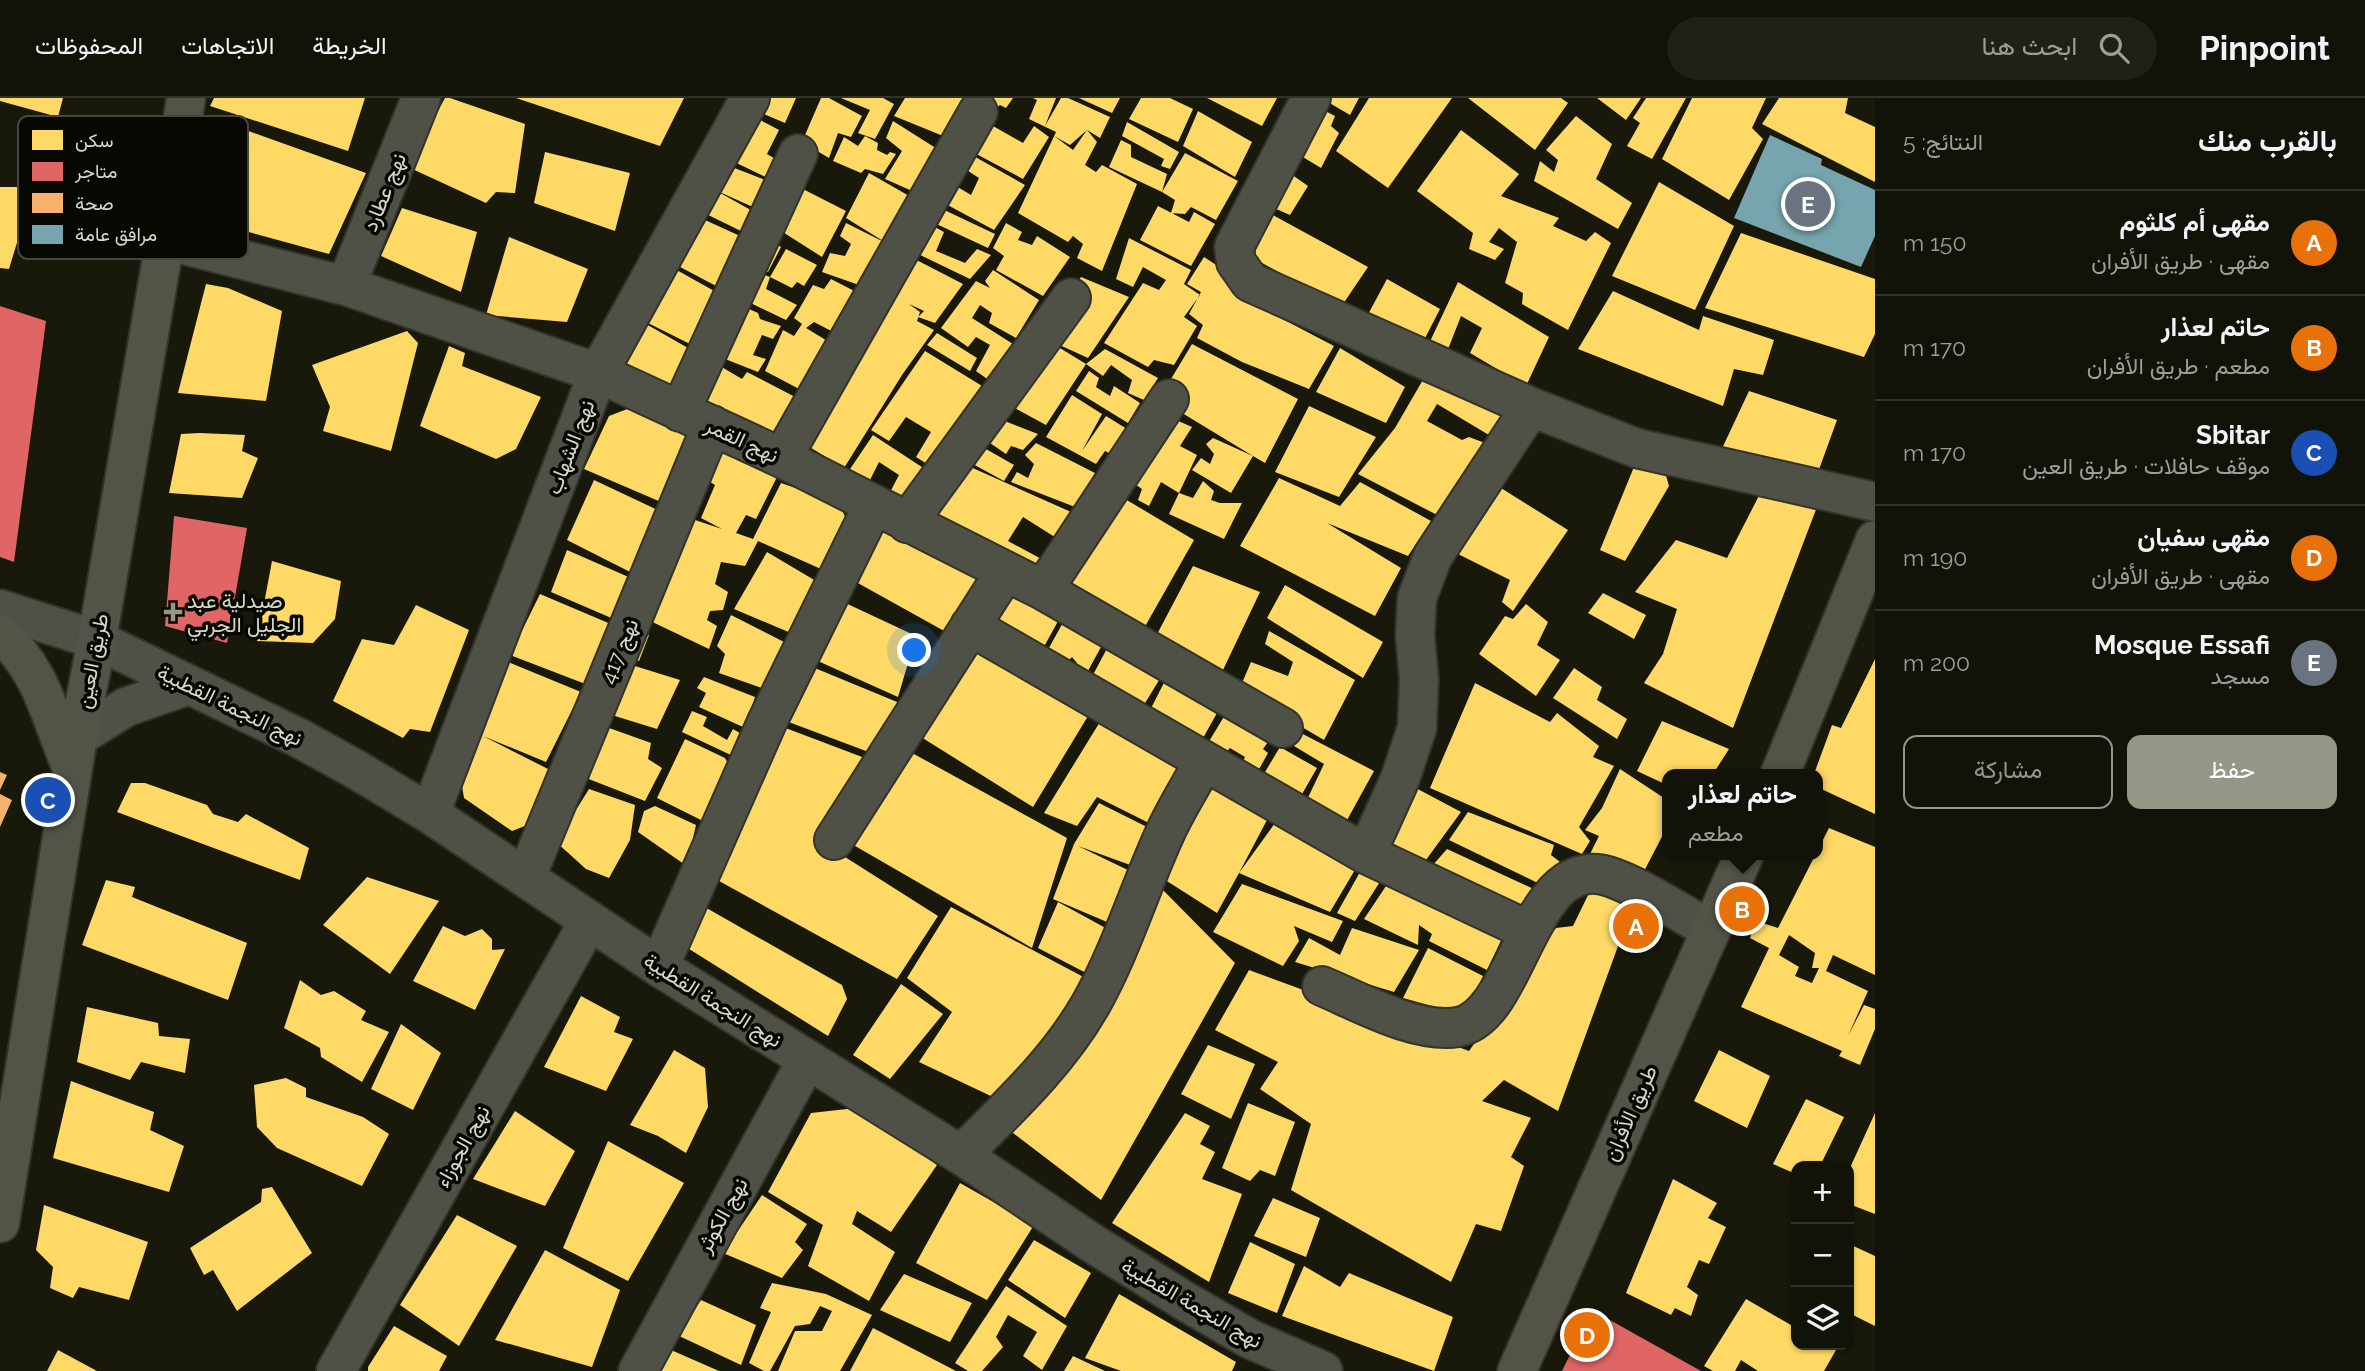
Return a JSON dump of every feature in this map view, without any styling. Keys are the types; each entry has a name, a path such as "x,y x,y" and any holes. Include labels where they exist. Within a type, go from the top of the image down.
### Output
{"main road":[{"name":"طريق العين","path":"183,116 186,98"},
{"name":"طريق العين","path":"0,1223 76,754 162,259"},
{"path":"1782,769 1875,540"},
{"path":"0,633 30,666 76,754"},
{"name":"طريق الأفران","path":"1517,1371 1742,860"}],"street":[{"name":"نهج عطارد","path":"346,286 421,98"},
{"name":"نهج الشهاب","path":"430,814 598,373 750,98"},
{"path":"1311,98 1234,247 1236,262 1250,282 1531,407 1636,448 1875,502"},
{"path":"782,458 978,112"},
{"name":"نهج 417","path":"527,877 696,418 798,154"},
{"name":"نهج القمر","path":"240,259 346,286 598,373 782,458 1043,590 1283,728"},
{"path":"907,523 1071,298"},
{"path":"1043,590 1169,399"},
{"path":"1366,854 1400,779 1417,729 1419,680 1415,635 1421,587 1433,556 1531,407"},
{"path":"659,967 767,722 874,504"},
{"path":"834,840 1005,572"},
{"name":"نهج النجمة القطبية","path":"0,609 97,639 297,737 430,814 659,967 961,1155 1183,1300 1250,1339 1323,1371"},
{"path":"970,625 1366,854 1529,931"},
{"path":"76,754 126,707 190,685"},
{"path":"961,1155 1027,1089 1092,1003 1167,829 1205,761"},
{"path":"1322,986 1409,1022 1434,1027 1459,1027 1480,1017 1491,1004 1529,931 1557,890 1574,878 1596,873 1616,878 1711,930"},
{"name":"نهج الجوزاء","path":"336,1371 589,921"},
{"name":"نهج الكوثر","path":"638,1371 807,1060"}],"building: سكن":[{"path":"0,98 63,98 58,116 0,101"},
{"path":"214,98 365,98 348,151 248,118 248,116 210,106"},
{"path":"445,98 525,124 515,193 496,192 486,203 408,167"},
{"path":"516,98 684,98 660,146"},
{"path":"738,98 796,98 785,123 736,102"},
{"path":"821,98 829,98 862,116 851,137 838,133 829,158 802,142"},
{"path":"841,98 883,98 894,104 875,139 858,133 870,110"},
{"path":"905,98 1013,98 1006,108 1000,105 953,140 894,116"},
{"path":"1033,98 1056,98 1045,126 1061,98 1068,98 1110,117 1100,138 1087,130 1070,145 1054,136 1056,132 1029,119 1037,100"},
{"path":"1079,98 1120,98 1112,113"},
{"path":"1141,98 1170,98 1193,109 1178,142 1129,119"},
{"path":"1207,98 1277,98 1262,126"},
{"path":"1300,98 1335,116 1331,126 1339,133 1321,168 1293,151"},
{"path":"1321,98 1359,98 1350,115"},
{"path":"1369,98 1452,98 1388,188 1336,151"},
{"path":"1468,98 1561,98 1568,103 1535,150"},
{"path":"1597,98 1641,98 1626,120"},
{"path":"1646,98 1686,98 1652,159 1627,146 1640,123 1633,118"},
{"path":"1692,98 1766,98 1752,128 1763,139 1729,200 1662,159"},
{"path":"1779,98 1848,98 1845,113 1875,127 1875,182 1762,124"},
{"path":"1198,111 1252,142 1235,177 1183,146"},
{"path":"749,114 779,130 767,154 784,164 772,180 722,156"},
{"path":"1576,116 1612,144 1596,179 1632,203 1618,229 1534,181 1540,161 1554,172 1558,160 1546,150"},
{"path":"893,121 942,152 919,194 885,179 902,151 886,138"},
{"path":"986,122 1023,143 1034,126 1049,137 1023,179 967,149"},
{"path":"1127,122 1179,152 1170,169 1161,166 1164,159 1122,136"},
{"path":"1087,130 1097,142 1085,165 1096,172 1102,165 1137,184 1102,271 1077,258 1083,244 1073,236 1068,242 1018,213 1054,136 1073,150"},
{"path":"1461,130 1519,174 1501,196 1559,218 1553,226 1586,241 1595,232 1611,243 1568,330 1522,304 1523,293 1505,283 1517,242 1499,228 1489,242 1504,249 1495,260 1469,249 1473,233 1417,191"},
{"path":"248,131 366,173 329,254 248,232"},
{"path":"865,136 878,143 877,150 887,155 890,152 896,154 883,174 865,169 861,173 833,161 844,137 858,146"},
{"path":"1121,140 1131,145 1131,157 1167,174 1162,192 1109,167"},
{"path":"545,152 630,173 615,231 534,203"},
{"path":"1185,153 1238,181 1216,220 1191,207 1185,214 1171,213 1175,200 1162,192"},
{"path":"970,154 1025,185 994,230 942,202 951,183 971,195 979,178 962,167"},
{"path":"719,162 765,180 755,208 713,189 758,214 747,234 694,208"},
{"path":"1281,167 1308,186 1290,215 1258,201"},
{"path":"869,173 918,201 862,286 822,272 830,253 845,256 851,244 840,236 846,223 888,244 846,218"},
{"path":"1659,182 1734,226 1695,310 1612,276"},
{"path":"797,186 846,211 822,257 778,229"},
{"path":"0,187 18,187 18,239 9,269 0,268"},
{"path":"1158,206 1189,222 1194,212 1215,224 1191,266 1140,240"},
{"path":"938,207 995,234 988,248 930,221"},
{"path":"402,208 477,232 461,292 381,256"},
{"path":"1262,209 1368,267 1341,307 1239,250"},
{"path":"692,214 740,236 718,287 667,260"},
{"path":"1006,223 1022,232 1018,240 1032,245 1037,236 1070,257 1043,296 996,270 1004,256 993,248"},
{"path":"933,226 944,232 936,251 965,263 977,249 991,255 970,279 914,252"},
{"path":"1741,233 1875,279 1875,334 1864,357 1705,308"},
{"path":"509,237 588,269 567,322 486,315"},
{"path":"765,238 781,247 768,272 752,270"},
{"path":"1129,238 1191,270 1184,284 1200,295 1184,317 1197,326 1174,365 1154,360 1148,367 1104,343 1143,283 1159,290 1166,280 1143,267 1133,287 1116,279"},
{"path":"786,249 817,265 804,286 797,282 792,288 770,277"},
{"path":"905,254 963,284 935,323 918,317 917,321 934,330 902,375 844,468 803,443"},
{"path":"1204,257 1256,291 1269,312 1334,346 1309,389 1242,362 1197,338 1203,325 1189,314 1201,292 1187,284"},
{"path":"666,264 716,292 694,346 640,319"},
{"path":"752,270 770,277 766,289 797,305 786,320 740,298"},
{"path":"993,270 1039,300 1016,338 989,323 992,313 980,305 972,318 1013,344 990,381 976,371 990,345 976,337 968,347 941,328 976,281 990,288 985,281"},
{"path":"1081,277 1129,297 1088,358 1042,337"},
{"path":"831,279 862,295 839,335 814,322 806,328 829,342 803,391 765,371 783,330 794,336 802,324 794,318 813,285 824,289"},
{"path":"1387,279 1440,309 1421,346 1365,320"},
{"path":"1458,282 1549,337 1526,386 1470,353 1482,328 1461,316 1445,357 1425,352"},
{"path":"206,284 228,288 282,311 266,401 178,393"},
{"path":"1613,291 1699,330 1703,316 1774,340 1763,375 1734,369 1723,406 1578,349"},
{"path":"738,304 758,313 760,319 781,326 773,339 762,335 753,355 766,359 758,372 715,355"},
{"path":"646,324 695,352 677,396 620,372"},
{"path":"407,331 418,343 391,451 323,431 330,407 312,365"},
{"path":"937,333 977,358 970,371 927,345"},
{"path":"1042,337 1086,364 1046,425 1002,401"},
{"path":"1192,344 1298,399 1265,463 1159,399"},
{"path":"449,346 465,353 462,366 541,397 516,449 496,459 420,426"},
{"path":"1340,348 1405,387 1386,423 1316,392"},
{"path":"1105,349 1158,378 1144,400 1128,393 1132,380 1111,365 1103,376 1086,364"},
{"path":"925,351 987,389 932,467 916,457 931,432 906,417 889,441 871,430"},
{"path":"720,366 742,379 747,372 799,399 779,433 762,434 698,402"},
{"path":"1089,371 1099,378 1096,387 1110,396 1114,386 1140,403 1128,423 1076,391"},
{"path":"1424,378 1505,417 1494,438 1437,404 1427,421 1462,440 1469,437 1485,443 1441,517 1358,474 1395,428"},
{"path":"1749,391 1837,420 1817,475 1718,457"},
{"path":"1072,395 1102,414 1082,451 1106,416 1127,429 1111,454 1105,451 1096,464 1046,437"},
{"path":"1309,406 1376,437 1339,497 1275,472"},
{"path":"630,408 694,435 668,505 584,469 609,416"},
{"path":"1160,413 1192,427 1180,446 1197,455 1179,493 1161,482 1149,506 1138,500 1142,489 1120,474"},
{"path":"992,416 1038,434 1023,450 1011,446 1006,454 977,434"},
{"path":"181,434 245,435 242,451 258,458 242,498 169,493"},
{"path":"873,435 931,473 908,511 887,498 899,475 879,462 866,488 844,478"},
{"path":"1213,438 1253,456 1231,493 1192,470 1201,458 1210,464 1214,454 1206,444"},
{"path":"972,441 1014,465 1004,481 960,457"},
{"path":"1036,443 1095,473 1075,507 1011,482 1017,472 1028,478 1034,464 1025,455"},
{"path":"711,446 779,473 756,519 746,515 736,533 753,539 781,483 839,503 846,519 821,569 758,541 745,566 721,562 715,584 728,592 723,610 710,611 707,620 717,626 709,649 644,618 689,518 722,529 701,518 715,485 699,475"},
{"path":"957,461 1071,512 1058,539 1023,517 1008,541 1047,562 1038,581 918,517"},
{"path":"1636,462 1663,465 1669,486 1625,561 1600,550"},
{"path":"1279,478 1340,506 1360,482 1431,521 1408,556 1327,523 1401,568 1375,616 1240,546"},
{"path":"594,480 664,513 638,576 567,540"},
{"path":"1203,481 1214,491 1211,500 1220,503 1242,503 1224,539 1169,514 1179,493 1193,498"},
{"path":"1764,486 1820,499 1733,728 1644,683 1663,654 1677,609 1635,592 1676,540 1727,558"},
{"path":"1501,488 1568,530 1513,611 1502,602 1510,580 1450,550"},
{"path":"1115,493 1194,540 1143,630 1052,584"},
{"path":"883,522 982,576 946,632 847,577"},
{"path":"567,550 633,579 616,620 551,592"},
{"path":"767,552 821,584 798,636 734,609"},
{"path":"272,561 341,581 335,619 313,643 257,641"},
{"path":"1193,566 1260,592 1223,670 1154,640"},
{"path":"1009,584 1063,612 1040,654 986,626"},
{"path":"1285,585 1383,642 1363,678 1267,618"},
{"path":"1603,593 1646,615 1634,639 1588,613"},
{"path":"540,594 613,625 588,685 510,655"},
{"path":"839,600 916,636 898,697 809,657"},
{"path":"1526,604 1548,622 1537,645 1560,660 1536,696 1479,654 1505,616 1513,619"},
{"path":"416,605 469,630 430,732 410,729 403,738 333,701 362,639 394,645"},
{"path":"731,615 786,643 765,689 719,673 725,654 717,646"},
{"path":"1066,617 1107,636 1083,680 1072,673 1077,663 1072,657 1063,667 1044,657"},
{"path":"637,629 649,635 639,661 625,656"},
{"path":"1269,631 1355,680 1324,740 1239,690 1251,662 1288,676 1293,662 1265,644"},
{"path":"973,637 1088,716 1033,807 913,732"},
{"path":"1111,641 1164,672 1139,713 1087,686"},
{"path":"1875,659 1875,814 1823,790 1823,769 1816,769 1832,725 1841,728"},
{"path":"508,662 581,692 546,762 483,736 552,771 530,824 512,831 464,798 458,762"},
{"path":"622,662 680,680 657,729 602,712"},
{"path":"805,664 902,704 874,754 778,718"},
{"path":"1574,668 1602,687 1597,700 1627,719 1617,739 1553,698"},
{"path":"1169,673 1222,704 1198,747 1146,718"},
{"path":"704,677 755,697 743,727 699,707 706,693 697,688"},
{"path":"1475,683 1550,722 1557,713 1599,746 1593,757 1614,766 1579,827 1590,841 1582,854 1430,788"},
{"path":"1228,710 1275,732 1263,749 1268,753 1253,780 1238,772 1245,757 1230,748 1220,758 1205,748"},
{"path":"692,711 707,717 703,726 727,740 733,729 745,736 735,757 682,732"},
{"path":"1106,712 1190,761 1155,826 1097,797 1077,826 1044,813"},
{"path":"1662,721 1729,749 1716,769 1662,769 1662,783 1637,771"},
{"path":"598,724 651,743 648,759 662,768 645,801 576,774"},
{"path":"775,724 870,760 823,843 938,916 897,979 710,876"},
{"path":"1297,731 1374,771 1341,831 1304,806 1324,764 1289,743"},
{"path":"685,739 725,758 729,765 705,822 657,798"},
{"path":"1280,747 1317,768 1294,808 1259,782"},
{"path":"903,748 1067,838 1032,948 843,839"},
{"path":"1620,769 1662,797 1662,837 1641,877 1590,854 1599,836 1585,830 1602,808"},
{"path":"131,783 145,783 207,805 213,814 238,822 246,814 309,848 300,880 117,812"},
{"path":"1203,784 1267,820 1217,913 1159,876"},
{"path":"1414,787 1461,812 1423,864 1391,842"},
{"path":"589,789 635,805 630,840 609,878 586,869 556,842"},
{"path":"1099,803 1151,829 1133,866 1078,846 1134,873 1114,925 1053,899 1074,844"},
{"path":"655,806 696,825 693,838 698,843 691,869 638,832 644,811"},
{"path":"1468,812 1554,845 1551,855 1560,862 1548,888 1449,840"},
{"path":"1275,823 1359,863 1330,912 1239,873"},
{"path":"1829,828 1875,847 1875,975 1833,955 1826,971 1868,991 1848,1036 1864,1005 1875,1009 1875,1029 1860,1065 1839,1056 1842,1051 1741,1007 1769,948 1750,938 1756,921 1778,928 1813,860 1823,860 1823,840","holes":["1789,935 1815,953 1812,968 1819,968 1812,983 1795,976 1799,967 1779,955"]},
{"path":"1447,849 1536,890 1524,920 1425,874"},
{"path":"1364,865 1383,877 1355,921 1337,913"},
{"path":"367,877 439,901 390,974 323,925"},
{"path":"1392,877 1505,932 1487,970 1429,941 1432,934 1419,925 1418,945 1364,919"},
{"path":"106,880 135,887 132,897 247,943 228,1000 82,945"},
{"path":"1242,884 1343,921 1332,942 1294,926 1299,941 1283,966 1213,932"},
{"path":"1593,885 1633,905 1558,1111 1504,1080 1482,1101 1531,1118 1511,1157 1524,1166 1501,1231 1476,1224 1451,1282 1291,1190 1311,1124 1260,1089 1278,1062 1215,1030 1249,970 1469,1051 1556,928 1573,926"},
{"path":"1161,888 1235,963 1101,1200 1009,1130"},
{"path":"1058,902 1113,932 1090,975 1038,948"},
{"path":"703,906 842,985 847,999 828,1036 678,942"},
{"path":"951,907 1093,982 995,1098 919,1062 952,1012 907,978"},
{"path":"443,926 465,936 482,929 492,939 492,950 505,949 475,1010 413,981"},
{"path":"1352,928 1419,950 1394,992 1295,962 1309,938 1340,955"},
{"path":"1428,948 1483,976 1464,1015 1403,998"},
{"path":"300,980 321,995 334,991 366,1011 361,1020 389,1032 362,1082 321,1057 320,1048 284,1028"},
{"path":"901,984 943,1014 890,1079 853,1055"},
{"path":"581,996 620,1017 614,1032 633,1039 606,1091 544,1067"},
{"path":"87,1007 158,1023 159,1036 190,1039 185,1073 141,1062 130,1080 77,1062"},
{"path":"401,1024 441,1053 413,1110 371,1089"},
{"path":"1208,1045 1255,1064 1231,1119 1181,1094"},
{"path":"674,1050 705,1068 708,1107 686,1153 658,1136 630,1125"},
{"path":"1719,1050 1770,1076 1747,1128 1694,1101"},
{"path":"286,1078 306,1088 306,1097 363,1117 389,1134 362,1186 277,1148 257,1127 254,1085"},
{"path":"71,1081 154,1112 150,1130 184,1146 169,1192 53,1158"},
{"path":"1806,1099 1844,1117 1822,1161 1791,1161 1791,1172 1773,1164"},
{"path":"1248,1103 1295,1122 1275,1176 1260,1170 1250,1181 1222,1168"},
{"path":"856,1108 937,1165 891,1232 857,1211 852,1224 895,1252 869,1301 808,1266 823,1225 768,1192 811,1113"},
{"path":"515,1111 575,1151 545,1206 473,1179"},
{"path":"1185,1113 1210,1126 1200,1144 1215,1152 1202,1179 1242,1194 1209,1282 1112,1223"},
{"path":"1875,1113 1875,1214 1854,1206 1853,1161"},
{"path":"608,1141 684,1183 628,1281 563,1248"},
{"path":"1673,1179 1717,1203 1708,1218 1726,1227 1709,1264 1699,1260 1687,1287 1698,1295 1691,1316 1675,1308 1671,1315 1626,1293"},
{"path":"960,1183 1034,1225 987,1300 916,1263"},
{"path":"272,1187 312,1253 237,1311 213,1270 204,1275 190,1248 261,1202 262,1189"},
{"path":"762,1195 807,1224 795,1242 803,1250 782,1278 723,1253"},
{"path":"1273,1198 1320,1218 1306,1257 1254,1236"},
{"path":"44,1205 148,1242 129,1300 79,1287 73,1298 50,1288 53,1267 36,1250"},
{"path":"457,1215 517,1246 459,1346 400,1305"},
{"path":"1034,1240 1091,1273 1065,1318 1008,1280"},
{"path":"1250,1242 1295,1264 1277,1313 1228,1293"},
{"path":"1854,1246 1875,1256 1875,1326 1854,1316"},
{"path":"545,1250 620,1290 592,1367 495,1340"},
{"path":"1304,1266 1340,1287 1349,1273 1453,1317 1434,1371 1282,1316"},
{"path":"904,1274 972,1303 950,1342 880,1310"},
{"path":"772,1283 826,1294 872,1315 840,1371 778,1371 795,1331 822,1331 832,1311 820,1306 810,1324 795,1326 770,1371 764,1371 749,1363 771,1312 760,1308"},
{"path":"1006,1286 1067,1326 1042,1370 1023,1356 1037,1332 1008,1315 996,1337 1003,1347 982,1371 968,1371 955,1363"},
{"path":"1119,1294 1236,1362 1232,1371 1121,1371 1085,1358"},
{"path":"1746,1299 1791,1325 1791,1350 1836,1350 1824,1371 1758,1371 1741,1360 1735,1371 1713,1371 1704,1366"},
{"path":"701,1300 756,1325 741,1365 677,1335"},
{"path":"394,1326 447,1356 439,1371 368,1371"},
{"path":"873,1328 956,1371 850,1371"},
{"path":"58,1350 97,1371 47,1371"},
{"path":"671,1350 719,1371 661,1371"},
{"path":"1073,1356 1105,1371 1064,1371"}],"building: متاجر":[{"path":"0,306 46,321 14,562 0,557"},
{"path":"174,516 247,528 227,643 165,626"},
{"path":"1592,1310 1701,1371 1562,1371"}],"building: صحة":[{"path":"0,772 7,775 0,790"},
{"path":"0,794 12,800 0,827"}],"building: مرافق عامة":[{"path":"1770,135 1822,159 1821,165 1875,190 1875,236 1861,267 1734,218"}],"place":[{"name":"Mosque Essafi","path":"1808,204"},
{"name":"صيدلية عبد الجليل الجربي","path":"173,612"},
{"name":"Sbitar","path":"48,800"},
{"name":"حاتم لعذار","path":"1742,909"},
{"name":"مقهى أم كلثوم","path":"1636,926"},
{"name":"مقهى سفيان","path":"1587,1335"}]}
